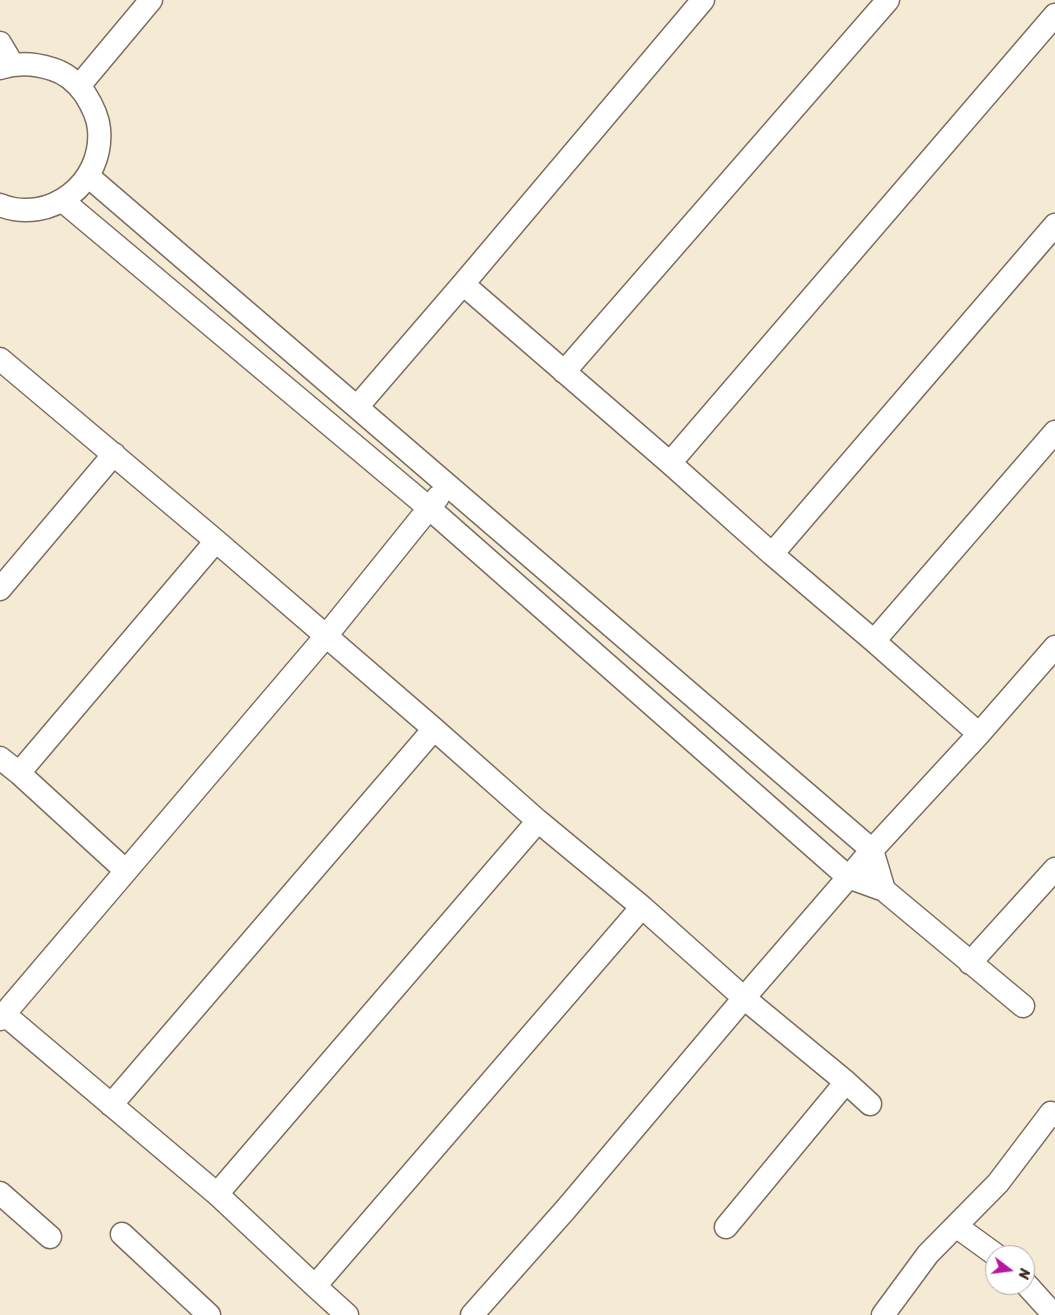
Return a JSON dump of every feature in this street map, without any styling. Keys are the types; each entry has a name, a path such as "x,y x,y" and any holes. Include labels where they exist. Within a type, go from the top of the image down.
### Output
{"street":[{"path":"79,86 151,0"},
{"path":"357,408 703,0"},
{"path":"564,372 888,0"},
{"path":"670,463 1055,15"},
{"path":"0,43 7,66 37,64 60,72 79,86 93,106 99,129 98,153 88,176 77,190 63,201 46,208 27,210 0,205"},
{"path":"88,176 872,850 884,890"},
{"path":"63,201 429,508 848,877 884,890 1023,1006"},
{"path":"772,554 1055,225"},
{"path":"463,284 979,734"},
{"path":"3,368 114,454 538,821 642,907 744,998 870,1104"},
{"path":"874,641 1055,432"},
{"path":"0,589 114,454"},
{"path":"347,1315 217,1194 111,1104 2,1016 326,636 448,485"},
{"path":"19,773 216,541"},
{"path":"472,1315 566,1209 848,877 979,734 1055,647"},
{"path":"111,1104 434,729"},
{"path":"0,758 19,773 126,871"},
{"path":"217,1194 538,821"},
{"path":"970,963 1055,869"},
{"path":"315,1286 642,907"},
{"path":"726,1227 846,1082"},
{"path":"883,1315 928,1254 998,1183 1051,1113 1055,1116"},
{"path":"0,1193 50,1237"},
{"path":"956,1226 985,1247"},
{"path":"122,1234 209,1315"},
{"path":"1035,1294 1054,1315"}]}
